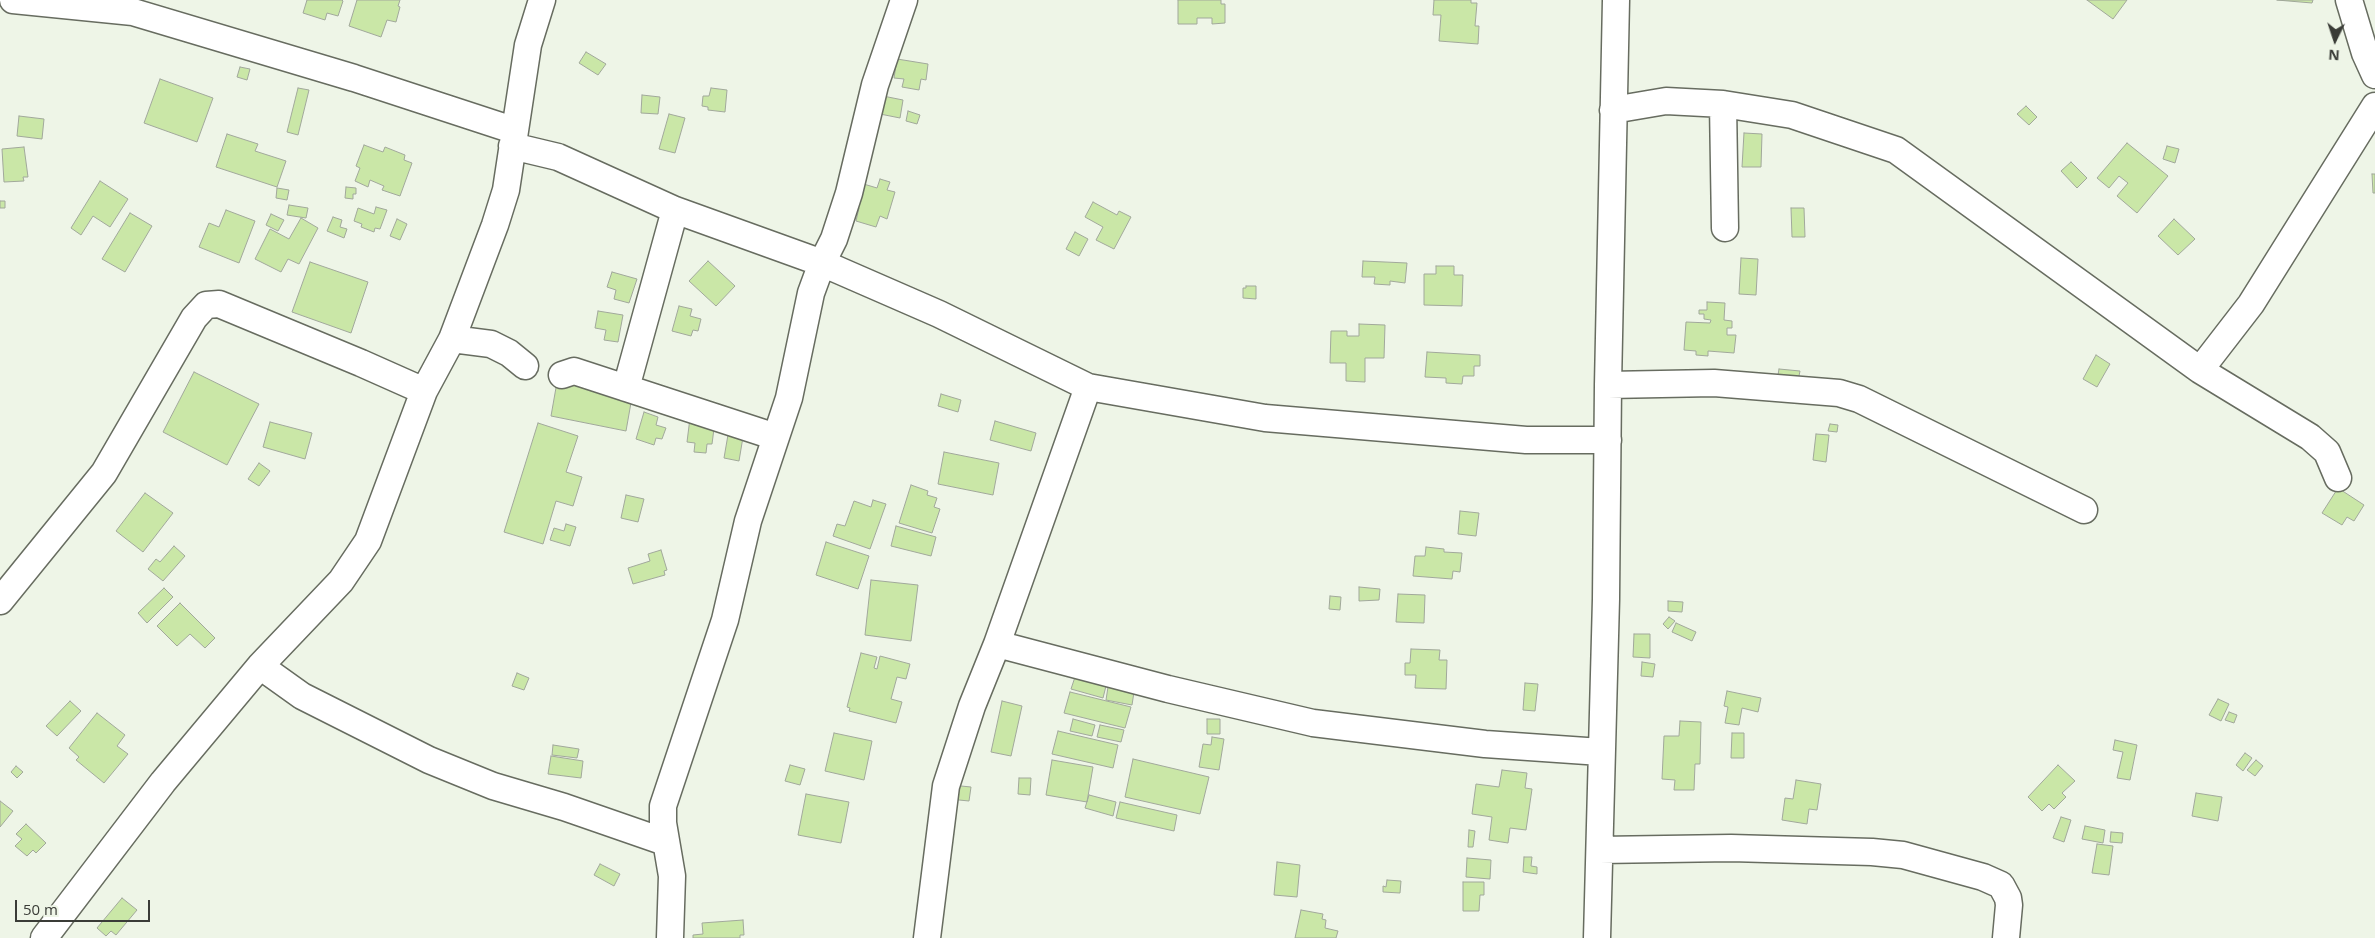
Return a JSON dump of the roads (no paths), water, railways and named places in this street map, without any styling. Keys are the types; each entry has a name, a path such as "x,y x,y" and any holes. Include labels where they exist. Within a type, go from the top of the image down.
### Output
{"street":[{"path":"12,0 132,6 354,78 513,138 675,210 822,263 939,314 1088,387 1265,418 1526,440 1608,440"},
{"path":"48,936 163,782 260,666 341,582 368,541 424,391 452,339 498,216 506,190 528,45 542,0"},
{"path":"670,938 672,876 662,823 663,806 724,620 748,521 789,398 811,293 822,263 834,239 849,193 875,85 904,0"},
{"path":"1597,938 1616,0"},
{"path":"2348,0 2365,53 2375,75"},
{"path":"1613,110 1666,101 1723,104 1792,115 1896,150 2200,370 2310,438 2327,452 2338,478"},
{"path":"1723,104 1725,228"},
{"path":"2200,370 2251,304 2375,106"},
{"path":"626,388 675,210"},
{"path":"0,601 104,473 194,318 206,305 218,304 424,391"},
{"path":"452,339 491,344 509,353 525,366"},
{"path":"562,375 574,371 776,437"},
{"path":"1608,385 1714,383 1839,393 1859,399 2084,510"},
{"path":"927,938 946,786 972,706 997,644 1088,387"},
{"path":"997,644 1168,689 1313,723 1485,744 1601,752"},
{"path":"260,666 302,696 429,760 493,786 564,807 665,842"},
{"path":"1600,850 1731,848 1872,852 1903,855 1983,877 2001,885 2008,898 2009,905 2006,938"}]}
